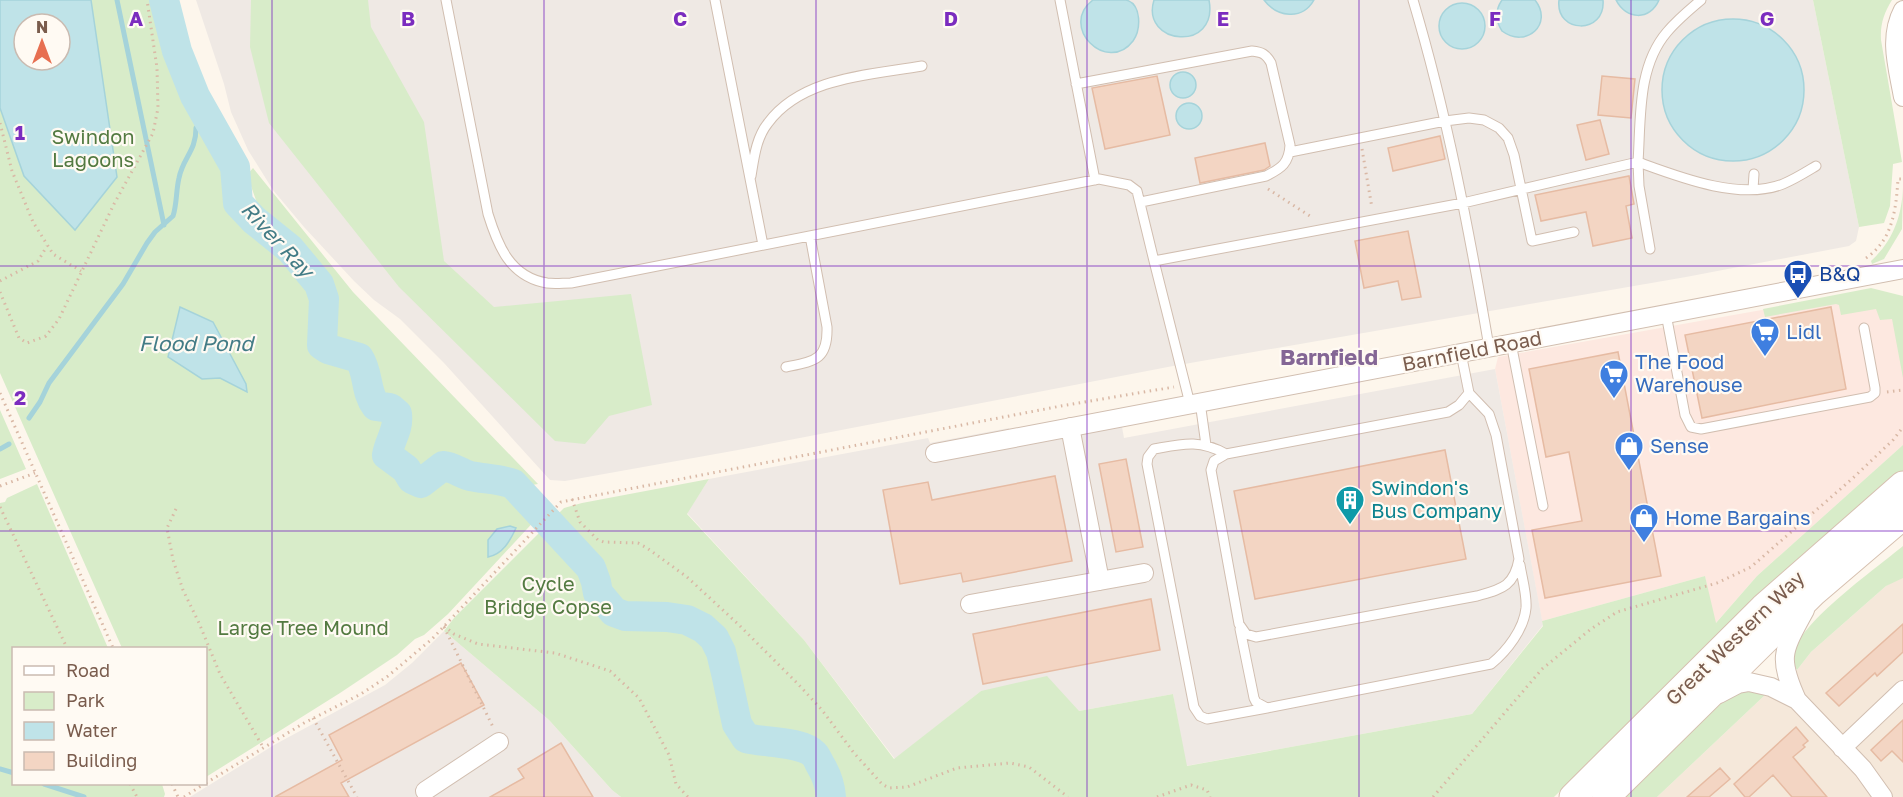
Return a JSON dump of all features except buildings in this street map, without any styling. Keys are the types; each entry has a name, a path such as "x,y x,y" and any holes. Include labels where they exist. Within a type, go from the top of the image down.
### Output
{"main road":[{"name":"Great Western Way","path":"1573,797 1763,608 1903,485"},
{"name":"Great Western Way","path":"1606,797 1814,592 1903,516"}],"street":[{"path":"1903,10 1894,40 1903,97"},
{"name":"Barnfield Road","path":"935,453 1903,269"},
{"path":"1070,427 1100,581"},
{"path":"970,604 1144,573"},
{"path":"1814,592 1784,656 1785,673 1797,700 1863,770 1883,797"},
{"path":"1702,702 1738,684 1749,682 1770,687 1797,700"},
{"path":"1842,748 1903,690"},
{"path":"421,795 499,742"}],"lane":[{"path":"446,0 488,214 496,240 515,268 531,278 547,283 571,283 1095,180 1114,181 1129,185 1137,191 1141,202 1185,385 1195,403 1206,445"},
{"path":"715,0 763,245"},
{"path":"1060,0 1095,180"},
{"path":"1413,0 1432,64 1463,203 1489,348"},
{"path":"1650,249 1639,186 1638,162 1647,67 1667,32 1701,0"},
{"path":"1076,84 1252,51 1260,51 1267,55 1271,63 1290,145 1290,158 1282,168 1266,176 1141,202"},
{"path":"750,181 757,144 768,123 788,103 810,90 836,81 922,66"},
{"path":"1290,152 1469,118 1484,120 1499,128 1508,138 1514,155 1532,241 1574,232"},
{"path":"1154,261 1463,203 1638,162 1689,180 1737,189 1782,184 1816,166"},
{"path":"1753,189 1754,174"},
{"path":"786,367 812,362 823,353 827,341 827,327 810,236"},
{"path":"1666,314 1685,415 1691,427 1701,429 1870,397 1875,393 1875,387 1864,328"},
{"path":"1511,343 1543,506"},
{"path":"1226,454 1206,445 1189,443 1154,449 1148,457 1147,464 1194,706 1200,716 1207,719 1491,664 1504,654 1523,620 1526,606 1496,435 1489,414 1469,393 1461,353"},
{"path":"1267,708 1256,702 1254,698 1211,470 1214,461 1226,454 1448,411 1459,405 1469,393"},
{"path":"1239,624 1246,634 1256,637 1477,596 1507,585 1517,572 1519,559"}],"path":[{"path":"0,292 19,338 27,343 46,336 59,318 153,133 158,108 157,69 147,0"},
{"path":"0,123 12,171 33,222 53,254 82,271"},
{"path":"1360,139 1374,219"},
{"path":"1251,179 1329,228"},
{"path":"1859,260 1871,255 1885,238 1895,214 1898,179 1903,179"},
{"path":"0,281 38,261 47,246"},
{"path":"207,782 263,747 361,694 388,676 432,639 558,503 1049,408 1185,385"},
{"path":"0,393 113,647"},
{"path":"1432,797 1542,669 1591,629 1617,612 1716,584 1751,567 1852,478 1893,440 1903,427"},
{"path":"0,486 35,473"},
{"path":"572,499 580,522 598,540 638,543 687,577 798,684 882,784 890,788 907,787 957,768 1010,763 1029,767 1068,797"},
{"path":"0,507 67,647"},
{"path":"176,509 167,528 173,560 183,590 220,675 263,747"},
{"path":"444,626 484,705 499,742"},
{"path":"444,626 454,634 478,644 555,653 610,671 639,698 669,755 675,784 688,797"},
{"path":"314,718 357,797"},
{"path":"184,797 202,785"},
{"path":"1157,797 1191,785 1207,790 1210,797"}],"shaded area":[{"path":"196,0 1813,0 1859,227 1856,241 1849,246 1686,277 1173,366 738,450 565,481 550,480 444,363 400,319 374,300 354,281 273,190 248,150 231,112"},
{"path":"1862,292 1903,309 1903,445 1757,576 1715,624 1705,576 1542,621 1495,369 1498,357"},
{"path":"1495,369 1543,625 1472,714 1186,766 1173,694 1079,711 981,691 895,759 804,640 687,513 709,479 928,438 930,443 1009,428 1014,446 1122,427 1124,438"},
{"path":"1903,578 1903,797 1657,797 1765,695 1797,670 1811,652 1886,586"},
{"path":"444,631 549,720 621,797 190,797 274,745 385,685 412,663"}],"green space":[{"path":"0,0 157,0 177,81 191,114 205,126 231,168 236,207 251,223 294,258 312,281 320,305 318,343 324,354 337,360 355,361 368,400 378,410 387,412 390,418 391,429 383,458 402,471 409,483 428,484 447,470 461,478 506,486 516,492 539,516 448,614 424,635 415,639 397,655 340,693 207,776 207,647 122,647 0,373"},
{"path":"251,0 368,0 371,27 424,122 444,261 494,307 631,294 652,405 609,416 585,444 555,441 399,287 269,123 250,47"},
{"path":"1813,0 1892,0 1883,19 1881,40 1902,162 1893,164 1890,206 1884,223 1859,227"},
{"path":"253,168 353,292 538,484 532,485 461,464 442,463 420,470 412,467 401,452 408,416 383,396 379,378 366,352 346,344 333,344 327,341 328,299 323,279 283,228 257,203 247,175"},
{"path":"1903,187 1902,229 1884,259 1872,264 1871,261 1885,245 1895,227 1901,208"},
{"path":"1871,288 1903,296 1903,378 1892,319 1880,320 1876,309 1841,315 1839,305 1836,304 1765,317 1763,309"},
{"path":"0,410 26,469 0,479"},
{"name":"Cycle Bridge Copse","path":"1903,445 1903,475 1718,636 1554,797 621,797 549,720 444,631 454,618 564,508 709,479 687,514 804,640 894,759 981,691 1047,676 1079,711 1173,694 1187,766 1472,714 1543,626 1542,621 1705,576 1716,623 1757,576"},
{"path":"37,484 108,647 12,647 12,785 162,785 164,797 0,797 0,503 5,502 7,498"},
{"path":"1903,546 1903,578 1886,586 1811,652 1797,670 1792,662 1794,650 1814,622 1844,594"},
{"path":"1746,691 1765,695 1657,797 1620,797 1701,719 1728,697"}],"water":[{"path":"0,0 91,0 117,177 75,230 24,176 0,108"},
{"path":"1093,0 1126,0 1135,7 1139,24 1138,31 1133,41 1122,50 1111,53 1100,50 1090,43 1083,33 1081,22 1084,11"},
{"path":"1154,0 1209,0 1209,17 1203,29 1192,35 1180,37 1168,34 1158,26 1153,15"},
{"path":"1264,0 1314,0 1303,11 1289,14 1276,10"},
{"path":"1502,0 1535,0 1540,9 1541,18 1535,31 1520,37 1511,36 1502,31 1497,15"},
{"path":"1559,0 1603,0 1602,11 1597,20 1589,24 1581,26 1572,24 1560,11"},
{"path":"1616,0 1659,0 1650,12 1638,15 1620,7"},
{"path":"1462,3 1478,10 1485,26 1478,42 1462,49 1446,42 1439,26 1446,10"},
{"path":"1733,19 1760,24 1783,40 1799,63 1804,90 1799,117 1783,140 1760,156 1733,161 1706,156 1683,140 1667,117 1662,90 1667,63 1683,40 1706,24"},
{"path":"1183,72 1192,76 1196,85 1192,94 1183,98 1174,94 1170,85 1174,76"},
{"path":"1189,103 1198,107 1202,116 1198,125 1189,129 1180,125 1176,116 1180,107"},
{"name":"Flood Pond","path":"180,307 213,322 246,384 247,392 220,378 202,379 168,357"},
{"path":"510,526 516,528 508,542 498,553 488,557 488,540 497,529"}],"waterway":[{"path":"117,0 164,225"},
{"name":"River Ray","path":"164,0 177,51 195,96 235,167 238,203 254,220 290,249 319,284 324,299 322,345 359,358 370,395 376,406 390,408 397,414 397,425 387,455 406,469 412,479 421,483 443,466 470,476 513,484 591,568 598,593 614,612 625,616 687,620 703,628 714,638 721,652 737,724 746,738 792,745 808,750 815,755 825,773 831,797"},
{"path":"29,418 49,383 123,284 147,243 155,232 173,216 183,165 192,149 196,128 207,116"},
{"path":"0,449 9,444"},
{"path":"0,769 12,772"},
{"path":"47,785 84,797"}],"place":[{"name":"B&Q","path":"1798,300"},
{"name":"Lidl","path":"1765,358"},
{"name":"The Food Warehouse","path":"1614,400"},
{"name":"Sense","path":"1629,472"},
{"name":"Swindon's Bus Company","path":"1350,526"},
{"name":"Home Bargains","path":"1644,544"}],"district":[{"name":"Barnfield","path":"1329,357"}],"park label":[{"name":"Swindon Lagoons","path":"93,148"},
{"name":"Large Tree Mound","path":"303,628"}]}
